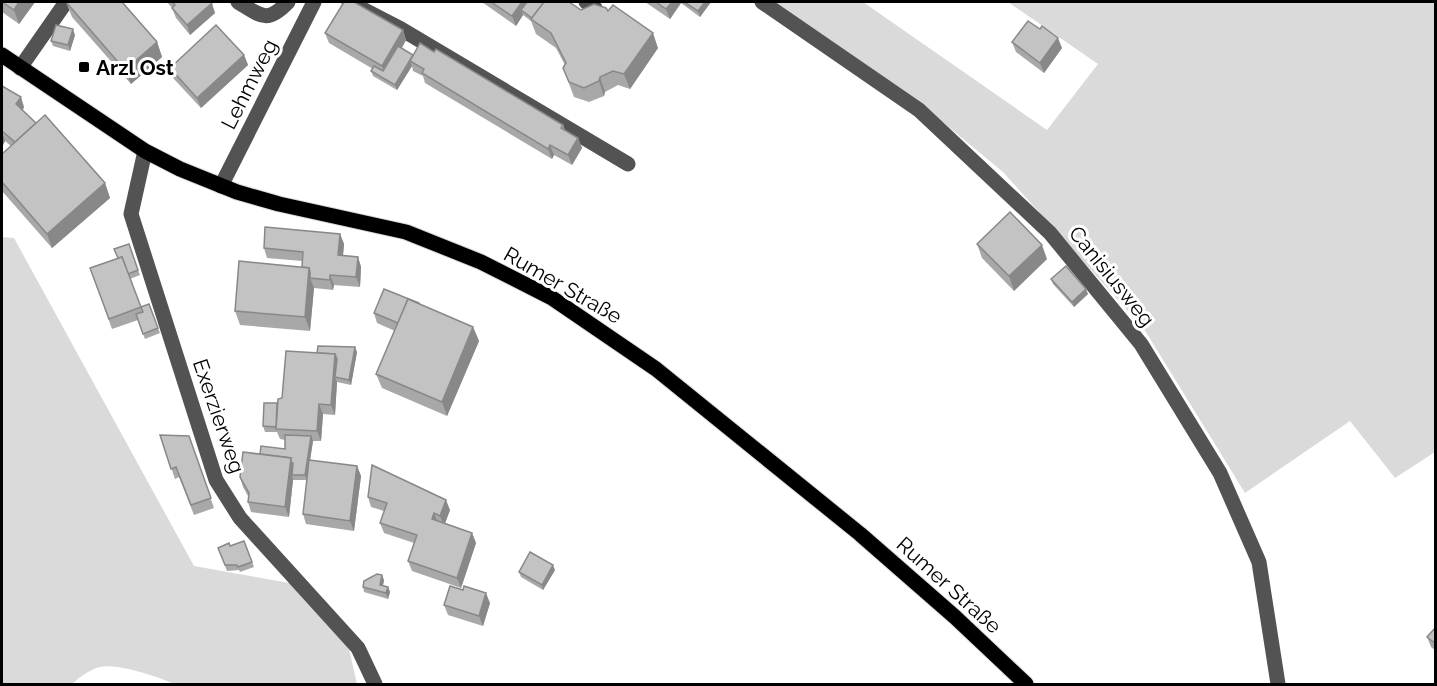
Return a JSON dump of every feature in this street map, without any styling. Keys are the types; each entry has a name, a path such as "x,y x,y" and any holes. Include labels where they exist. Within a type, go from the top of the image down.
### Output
{"main road":[{"name":"Rumer Straße","path":"2,55 145,151 180,169 221,186 279,204 406,232 481,262 552,298 656,369 851,527 955,617 1026,684"}],"street":[{"path":"20,68 66,2"},
{"path":"238,2 260,14 270,16 288,2"},
{"name":"Lehmweg","path":"221,186 314,2"},
{"path":"349,2 401,28 628,164"},
{"name":"Canisiusweg","path":"762,2 919,110 1050,232 1141,344 1221,473 1259,562 1278,684"},
{"name":"Exerzierweg","path":"145,151 131,214 216,480 240,518 358,648 375,684"}],"shaded area":[{"path":"770,2 863,2 1047,130 1098,64 1008,2 1435,2 1435,452 1395,478 1350,421 1245,493 1144,329 1003,172 916,100"},
{"path":"2,237 14,238 194,566 295,584 349,649 357,684 174,684 138,671 107,666 92,670 72,684 2,684"}],"building":[{"path":"2,2 19,2 14,10"},
{"path":"66,2 122,2 157,42 125,70"},
{"path":"172,2 212,3 187,25 172,8 175,5"},
{"path":"344,2 354,2 403,30 382,66 325,33"},
{"path":"491,2 522,2 512,16"},
{"path":"527,2 544,2 532,18 521,10"},
{"path":"544,2 569,2 581,10 594,4 608,11 613,5 653,33 624,74 613,71 584,88 569,82 563,68 566,63 551,33 531,19"},
{"path":"656,2 672,2 666,9"},
{"path":"684,2 705,2 698,11"},
{"path":"1028,21 1040,29 1042,26 1058,38 1040,63 1012,42"},
{"path":"56,25 73,29 68,45 51,41"},
{"path":"216,25 244,55 197,98 170,68"},
{"path":"420,43 434,52 436,49 563,125 561,128 578,138 568,155 550,145 548,149 422,73 424,69 410,61"},
{"path":"398,46 413,55 395,85 371,71 374,66 383,71"},
{"path":"2,86 21,97 16,104 36,123 15,142 2,131"},
{"path":"45,115 105,183 47,234 2,182 2,154"},
{"path":"1010,212 1042,245 1009,276 977,244"},
{"path":"265,227 340,234 338,255 358,257 356,277 330,275 330,280 310,278 309,268 302,267 303,252 264,248"},
{"path":"129,244 138,270 128,274 122,257 118,258 114,249"},
{"path":"122,257 141,307 109,319 90,268"},
{"path":"239,261 309,268 305,317 235,311"},
{"path":"1066,266 1086,289 1072,302 1051,279"},
{"path":"384,289 419,303 419,304 408,299 398,323 374,313"},
{"path":"408,299 473,327 442,402 376,374"},
{"path":"149,304 158,328 143,334 136,314 143,312 141,307"},
{"path":"318,346 355,347 349,380 335,377 337,359 335,354 317,353"},
{"path":"286,351 335,354 331,405 319,404 317,431 276,429 278,399 282,398"},
{"path":"264,403 277,403 276,427 263,426"},
{"path":"160,435 189,436 211,498 191,505 176,467 171,469"},
{"path":"285,435 311,436 305,475 292,475 291,458 260,454 261,446 285,449"},
{"path":"243,452 291,458 285,507 248,502 249,493 240,477"},
{"path":"309,460 357,466 350,521 303,514"},
{"path":"372,465 446,500 440,516 434,513 432,519 472,533 457,578 408,561 417,535 380,523 387,503 368,497"},
{"path":"244,541 252,562 238,567 237,565 225,565 218,548 229,543 230,546"},
{"path":"530,552 553,565 542,585 519,572"},
{"path":"377,574 382,575 380,585 388,587 386,593 363,587 364,581"},
{"path":"450,586 463,590 464,586 486,593 479,616 444,605"},
{"path":"1436,627 1436,644 1427,637"}],"place":[{"name":"Arzl Ost","path":"84,67"}]}
